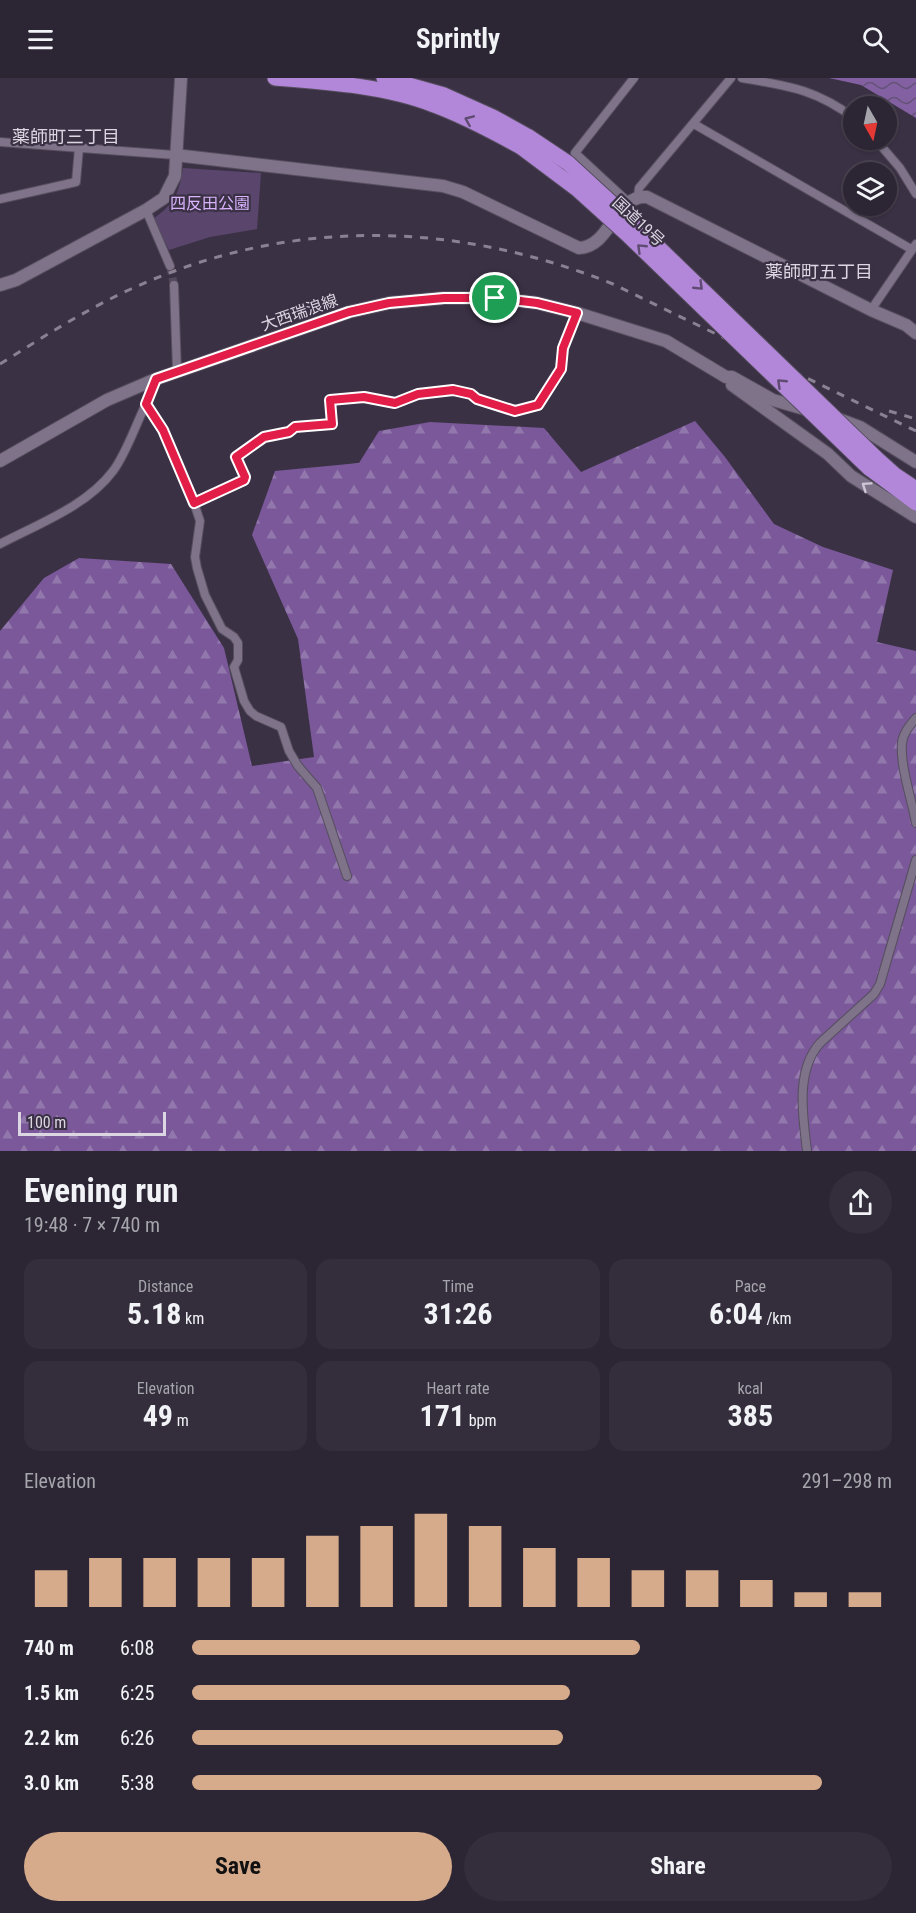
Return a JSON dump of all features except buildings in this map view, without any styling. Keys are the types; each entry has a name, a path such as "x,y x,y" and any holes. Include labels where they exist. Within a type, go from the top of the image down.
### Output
{"highway":[{"name":"国道19号","path":"275,78 324,82 391,93 432,104 525,142"},
{"name":"国道19号","path":"384,78 444,95 493,117 525,142 916,503"},
{"name":"国道19号","path":"872,462 916,489"}],"main road":[{"path":"0,285 16,280 164,198 175,176 181,78"},
{"path":"175,155 443,186 463,192 579,248 587,248 596,244 633,199 647,197 871,310 906,325 916,333"},
{"name":"大西瑞浪線","path":"0,461 107,400 156,379 349,312 389,303 444,298 495,298 537,303 666,341 726,377"},
{"path":"916,462 860,427 774,400 732,377 726,377 729,383 828,454 851,476 916,517"},
{"path":"828,454 824,447 835,424 842,420"}],"street":[{"path":"634,78 575,153 633,199 639,188 731,78"},
{"path":"742,78 795,87 833,102 843,110"},
{"path":"694,124 914,246 871,310"},
{"path":"0,142 175,155"},
{"path":"0,198 76,182 79,148"},
{"path":"885,150 900,168 916,194"},
{"path":"146,210 170,266"},
{"path":"174,285 177,371"},
{"path":"194,503 244,480 245,477 236,457 264,437 289,432 295,427 332,424 330,400 364,397 395,403 418,394 453,390 471,394 477,399 515,411 538,405 561,369 563,348 577,313"},
{"path":"0,544 81,500 104,481 114,469 156,379"},
{"path":"146,404 163,430 200,521 195,557 196,568 205,595 222,629 234,637 238,643 238,660 234,667 244,701 256,716 281,728 298,766 315,783 347,876"},
{"path":"916,718 904,734 902,743 916,823"},
{"path":"807,1151 802,1111 803,1089 808,1065 814,1050 820,1043 874,994 880,984 916,860"}],"green space":[{"name":"四反田公園","path":"183,168 261,173 257,229 210,237 169,250 153,219 174,198 180,185"},
{"path":"695,421 725,457 774,524 823,547 893,570 877,642 916,651 916,1151 0,1151 0,631 44,578 79,558 171,564 224,648 252,766 314,757 298,639 252,535 275,471 359,463 379,431 430,422 544,428 581,472"}],"water":[{"path":"829,78 916,78 916,118 897,107 897,96 879,96 861,85"}],"tunnel":[{"path":"170,266 174,285"}],"railway":[{"path":"0,364 97,306 131,289 190,265 250,249 310,239 371,236 432,238 493,248 553,263 613,284 916,431"},
{"path":"889,411 916,419"}],"district":[{"name":"薬師町三丁目","path":"66,137"},
{"name":"薬師町五丁目","path":"819,272"}],"route":[{"path":"444,298 495,298 537,303 577,313 563,348 561,369 538,405 515,411 477,399 471,394 453,390 418,394 395,403 369,397 330,400 332,424 295,427 291,432 264,437 249,449 237,454 237,461 245,477 244,480 194,503 171,445 146,404 156,379 349,312 389,303 444,298"}]}
